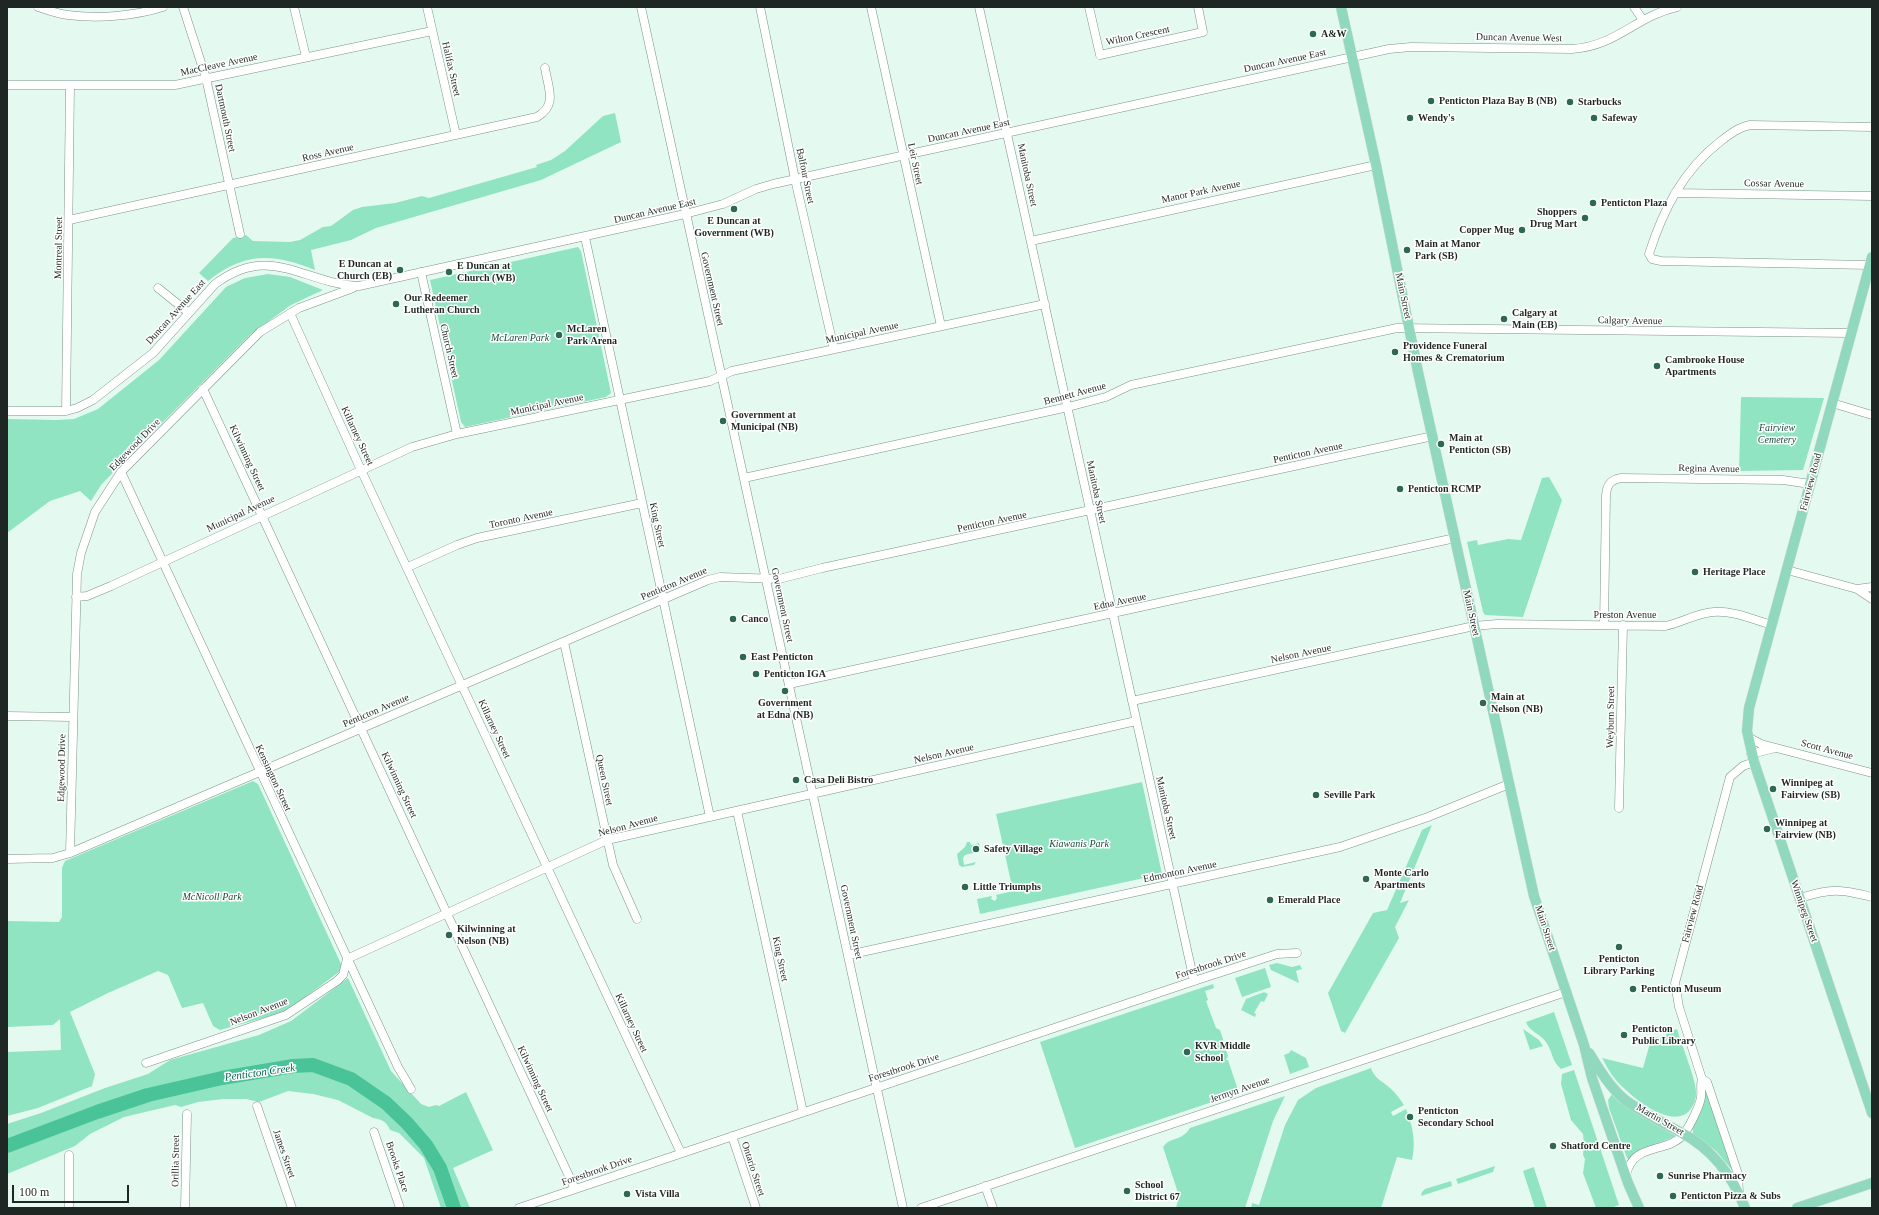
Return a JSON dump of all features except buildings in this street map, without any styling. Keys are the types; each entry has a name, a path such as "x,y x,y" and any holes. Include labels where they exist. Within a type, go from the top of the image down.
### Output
{"main road":[{"name":"Main Street","path":"1340,7 1376,166 1474,626 1534,896 1584,1045 1592,1078 1639,1208"},
{"name":"Fairview Road","path":"1749,708 1851,333 1871,265"},
{"name":"Winnipeg Street","path":"1749,708 1748,737 1752,758 1872,1113"},
{"name":"Martin Street","path":"1584,1045 1617,1092 1636,1107 1684,1134 1700,1145 1717,1161 1739,1193 1745,1208"},
{"path":"1796,1208 1872,1183"}],"street":[{"path":"38,7 66,15 93,17 150,11 163,7"},
{"name":"Dartmouth Street","path":"183,7 206,78 240,234"},
{"path":"294,7 306,57"},
{"name":"Halifax Street","path":"427,7 456,135"},
{"name":"Government Street","path":"641,7 903,1208"},
{"name":"Balfour Street","path":"760,7 834,349"},
{"name":"Leir Street","path":"871,7 941,326"},
{"name":"Manitoba Street","path":"979,7 1194,981"},
{"name":"Wilton Crescent","path":"1089,7 1100,55 1203,32 1198,7"},
{"path":"1634,7 1643,20"},
{"name":"Duncan Avenue West","path":"1352,57 1389,49 1410,47 1578,49 1608,41 1659,12 1677,7"},
{"name":"MacCleave Avenue","path":"7,85 175,85 432,30"},
{"name":"Duncan Avenue East","path":"7,411 66,411 77,408 93,400 144,362 215,284 225,276 246,268 258,265 286,267 333,283 359,286 685,214 723,204 756,189 796,179 1352,57"},
{"name":"Ross Avenue","path":"69,220 537,117 546,112 550,102 545,68"},
{"name":"Montreal Street","path":"66,411 70,86"},
{"path":"1871,265 1685,262 1652,259 1648,254 1657,228 1675,193 1691,170 1706,154 1732,132 1745,126 1872,127"},
{"name":"Manor Park Avenue","path":"1031,240 1177,207 1376,166"},
{"name":"Cossar Avenue","path":"1675,193 1872,196"},
{"name":"King Street","path":"585,237 710,817"},
{"name":"Church Street","path":"421,272 457,434"},
{"name":"Edgewood Drive","path":"70,853 72,717 77,574 87,532 102,500 121,472 260,332 290,313 308,304 359,286"},
{"path":"158,288 189,313"},
{"name":"Municipal Avenue","path":"76,597 93,593 412,447 457,434 710,381 732,371 1045,304"},
{"name":"Killarney Street","path":"290,313 361,470 408,567 462,686 681,1153"},
{"name":"Bennett Avenue","path":"744,478 1068,408 1106,397 1132,385 1397,328 1410,328"},
{"name":"Calgary Avenue","path":"1410,328 1851,333"},
{"name":"Kilwinning Street","path":"203,389 362,728 575,1189"},
{"path":"1832,403 1872,415"},
{"name":"Penticton Avenue","path":"7,859 52,858 70,853 716,578 779,578 1433,436"},
{"name":"Kensington Street","path":"121,472 347,959 398,1067 411,1089"},
{"name":"Regina Avenue","path":"1604,625 1606,495 1608,484 1612,480 1621,478 1783,480 1810,484"},
{"name":"Toronto Avenue","path":"408,567 457,545 477,538 642,503"},
{"name":"Edna Avenue","path":"789,684 1455,538"},
{"path":"1787,570 1856,589 1872,599"},
{"path":"1856,589 1872,587"},
{"name":"Preston Avenue","path":"1474,626 1497,624 1665,626 1680,623 1706,613 1721,612 1772,625"},
{"name":"Weyburn Street","path":"1619,808 1623,625"},
{"name":"Nelson Avenue","path":"1132,701 1474,626"},
{"name":"Queen Street","path":"564,642 613,865 637,919"},
{"path":"7,716 72,717"},
{"name":"Nelson Avenue","path":"146,1063 286,1015 337,981 343,975 347,959 607,840 1136,721"},
{"name":"Scott Avenue","path":"1748,737 1761,744 1778,747 1872,773"},
{"name":"Scott Avenue","path":"1752,758 1778,747"},
{"name":"Fairview Road","path":"1702,1079 1679,1007 1675,983 1730,777 1752,758"},
{"name":"Edmonton Avenue","path":"848,955 1340,847 1428,817 1509,784"},
{"name":"King Street","path":"737,811 803,1112"},
{"path":"1800,898 1829,890 1840,890 1872,897"},
{"name":"Forestbrook Drive","path":"519,1208 1194,981 1277,954 1297,953"},
{"name":"Jermyn Avenue","path":"921,1208 1566,992"},
{"path":"1626,1175 1628,1167 1634,1158 1640,1153 1673,1142 1684,1134 1700,1104 1702,1079"},
{"name":"Martin Street","path":"1702,1079 1707,1082 1738,1174 1739,1193"},
{"name":"James Street","path":"256,1106 292,1208"},
{"name":"Orillia Street","path":"185,1208 187,1114"},
{"name":"Brooks Place","path":"374,1132 400,1208"},
{"name":"Ontario Street","path":"732,1136 756,1208"},
{"path":"69,1155 69,1208"},
{"path":"985,1186 993,1208"}],"green space":[{"path":"615,113 621,142 541,180 376,228 351,240 311,250 315,270 285,260 259,258 247,260 234,265 208,281 199,273 233,238 246,235 253,241 290,242 300,240 323,227 331,226 353,210 362,207 395,203 422,196 429,198 537,167 536,165 551,160 565,151 603,116"},
{"name":"McLaren Park","path":"578,247 581,251 611,393 606,397 465,427 461,422 430,280"},
{"path":"268,274 290,277 323,290 291,305 251,334 150,435 136,442 130,449 126,459 101,485 91,501 80,491 50,501 7,533 7,419 74,419 98,409 159,360 226,287 245,278"},
{"name":"Fairview Cemetery","path":"1741,397 1824,398 1803,470 1739,471"},
{"path":"1549,477 1562,500 1523,617 1485,615 1483,612 1467,542 1477,540 1478,545 1508,539 1521,540 1542,478"},
{"name":"McNicoll Park","path":"253,781 258,784 342,966 339,972 285,1012 220,1030 213,1026 203,1003 182,1008 168,975 158,971 70,1012 95,1074 92,1086 38,1108 7,1116 7,1052 61,1050 60,1019 53,1025 7,1027 7,921 59,922 62,917 62,868 65,861"},
{"name":"Kiawanis Park","path":"1142,782 1162,874 980,914 977,899 992,896 991,899 995,901 997,898 996,895 1013,891 996,814"},
{"path":"1432,825 1400,903 1409,900 1395,927 1399,938 1345,1033 1341,1031 1328,993 1373,913 1387,910 1422,830"},
{"path":"967,842 970,842 971,845 979,843 980,847 977,852 965,855 963,858 964,865 976,862 974,865 962,867 959,865 957,854 965,847"},
{"path":"1277,963 1292,967 1300,965 1302,969 1296,971 1299,983 1271,970 1269,965"},
{"path":"1265,968 1271,987 1242,997 1235,978"},
{"path":"348,978 391,1071 421,1104 429,1107 436,1105 439,1106 466,1092 493,1150 453,1168 470,1208 441,1208 424,1158 399,1133 390,1130 384,1121 373,1118 338,1100 313,1094 288,1091 259,1102 246,1099 223,1099 198,1102 181,1107 175,1105 124,1117 90,1134 75,1146 7,1174 7,1124 148,1074 170,1060 259,1035 291,1021"},
{"name":"KVR Middle School","path":"1213,984 1214,988 1205,991 1208,1000 1206,1001 1216,1028 1220,1030 1225,1046 1221,1044 1211,1047 1220,1045 1225,1047 1228,1056 1226,1060 1228,1060 1239,1093 1075,1148 1040,1042"},
{"path":"1264,992 1268,994 1264,1002 1261,1001 1254,1013 1256,1014 1255,1017 1241,1010 1246,999"},
{"path":"1554,1012 1572,1065 1561,1069 1555,1062 1544,1039 1532,1030 1526,1022"},
{"path":"1523,1029 1539,1040 1543,1046 1530,1050"},
{"path":"1677,1029 1694,1080 1696,1097 1691,1109 1687,1113 1679,1116 1669,1116 1648,1107 1629,1093 1613,1077 1602,1058 1643,1068 1652,1036 1665,1039 1667,1032"},
{"path":"1291,1050 1306,1058 1309,1067 1290,1074 1284,1055 1289,1053"},
{"path":"1371,1068 1376,1077 1394,1092 1404,1105 1391,1112 1393,1116 1406,1109 1412,1128 1414,1141 1412,1160 1397,1157 1381,1208 1251,1208 1252,1203 1259,1205 1285,1125 1298,1100 1316,1088"},
{"path":"1574,1070 1619,1205 1611,1208 1596,1208 1583,1173 1585,1159 1583,1155 1583,1134 1571,1120 1561,1084 1562,1074"},
{"path":"1706,1092 1732,1170 1716,1151 1693,1134 1691,1127"},
{"path":"1612,1094 1676,1136 1639,1151 1629,1159 1627,1158 1609,1108 1608,1100"},
{"path":"1285,1096 1273,1121 1245,1208 1176,1208 1179,1196 1163,1147 1169,1141 1183,1135 1190,1128"},
{"path":"1495,1166 1493,1172 1458,1184 1456,1179"},
{"path":"1534,1167 1547,1208 1535,1208 1523,1171"},
{"path":"1451,1181 1452,1186 1421,1196 1425,1189"}],"waterway":[{"name":"Penticton Creek","path":"7,1146 97,1112 148,1095 222,1078 293,1066 313,1065 351,1079 386,1103 407,1123 426,1145 440,1168 454,1208"}],"place":[{"name":"A&W","path":"1313,34"},
{"name":"Penticton Plaza Bay B (NB)","path":"1431,101"},
{"name":"Starbucks","path":"1570,102"},
{"name":"Wendy's","path":"1410,118"},
{"name":"Safeway","path":"1594,118"},
{"name":"Penticton Plaza","path":"1593,203"},
{"name":"E Duncan at Government (WB)","path":"734,209"},
{"name":"Shoppers Drug Mart","path":"1585,218"},
{"name":"Copper Mug","path":"1522,230"},
{"name":"Main at Manor Park (SB)","path":"1407,250"},
{"name":"E Duncan at Church (EB)","path":"400,270"},
{"name":"E Duncan at Church (WB)","path":"449,272"},
{"name":"Our Redeemer Lutheran Church","path":"396,304"},
{"name":"Calgary at Main (EB)","path":"1504,319"},
{"name":"McLaren Park Arena","path":"559,335"},
{"name":"Providence Funeral Homes & Crematorium","path":"1395,352"},
{"name":"Cambrooke House Apartments","path":"1657,366"},
{"name":"Government at Municipal (NB)","path":"723,421"},
{"name":"Main at Penticton (SB)","path":"1441,444"},
{"name":"Penticton RCMP","path":"1400,489"},
{"name":"Heritage Place","path":"1695,572"},
{"name":"Canco","path":"733,619"},
{"name":"East Penticton","path":"743,657"},
{"name":"Penticton IGA","path":"756,674"},
{"name":"Government at Edna (NB)","path":"785,691"},
{"name":"Main at Nelson (NB)","path":"1483,703"},
{"name":"Casa Deli Bistro","path":"796,780"},
{"name":"Winnipeg at Fairview (SB)","path":"1773,789"},
{"name":"Seville Park","path":"1316,795"},
{"name":"Winnipeg at Fairview (NB)","path":"1767,829"},
{"name":"Safety Village","path":"976,849"},
{"name":"Monte Carlo Apartments","path":"1366,879"},
{"name":"Little Triumphs","path":"965,887"},
{"name":"Emerald Place","path":"1270,900"},
{"name":"Kilwinning at Nelson (NB)","path":"449,935"},
{"name":"Penticton Library Parking","path":"1619,947"},
{"name":"Penticton Museum","path":"1633,989"},
{"name":"Penticton Public Library","path":"1624,1035"},
{"name":"KVR Middle School","path":"1187,1052"},
{"name":"Penticton Secondary School","path":"1410,1117"},
{"name":"Shatford Centre","path":"1553,1146"},
{"name":"Sunrise Pharmacy","path":"1660,1176"},
{"name":"School District 67","path":"1127,1191"},
{"name":"Vista Villa","path":"627,1194"},
{"name":"Penticton Pizza & Subs","path":"1673,1196"}]}
